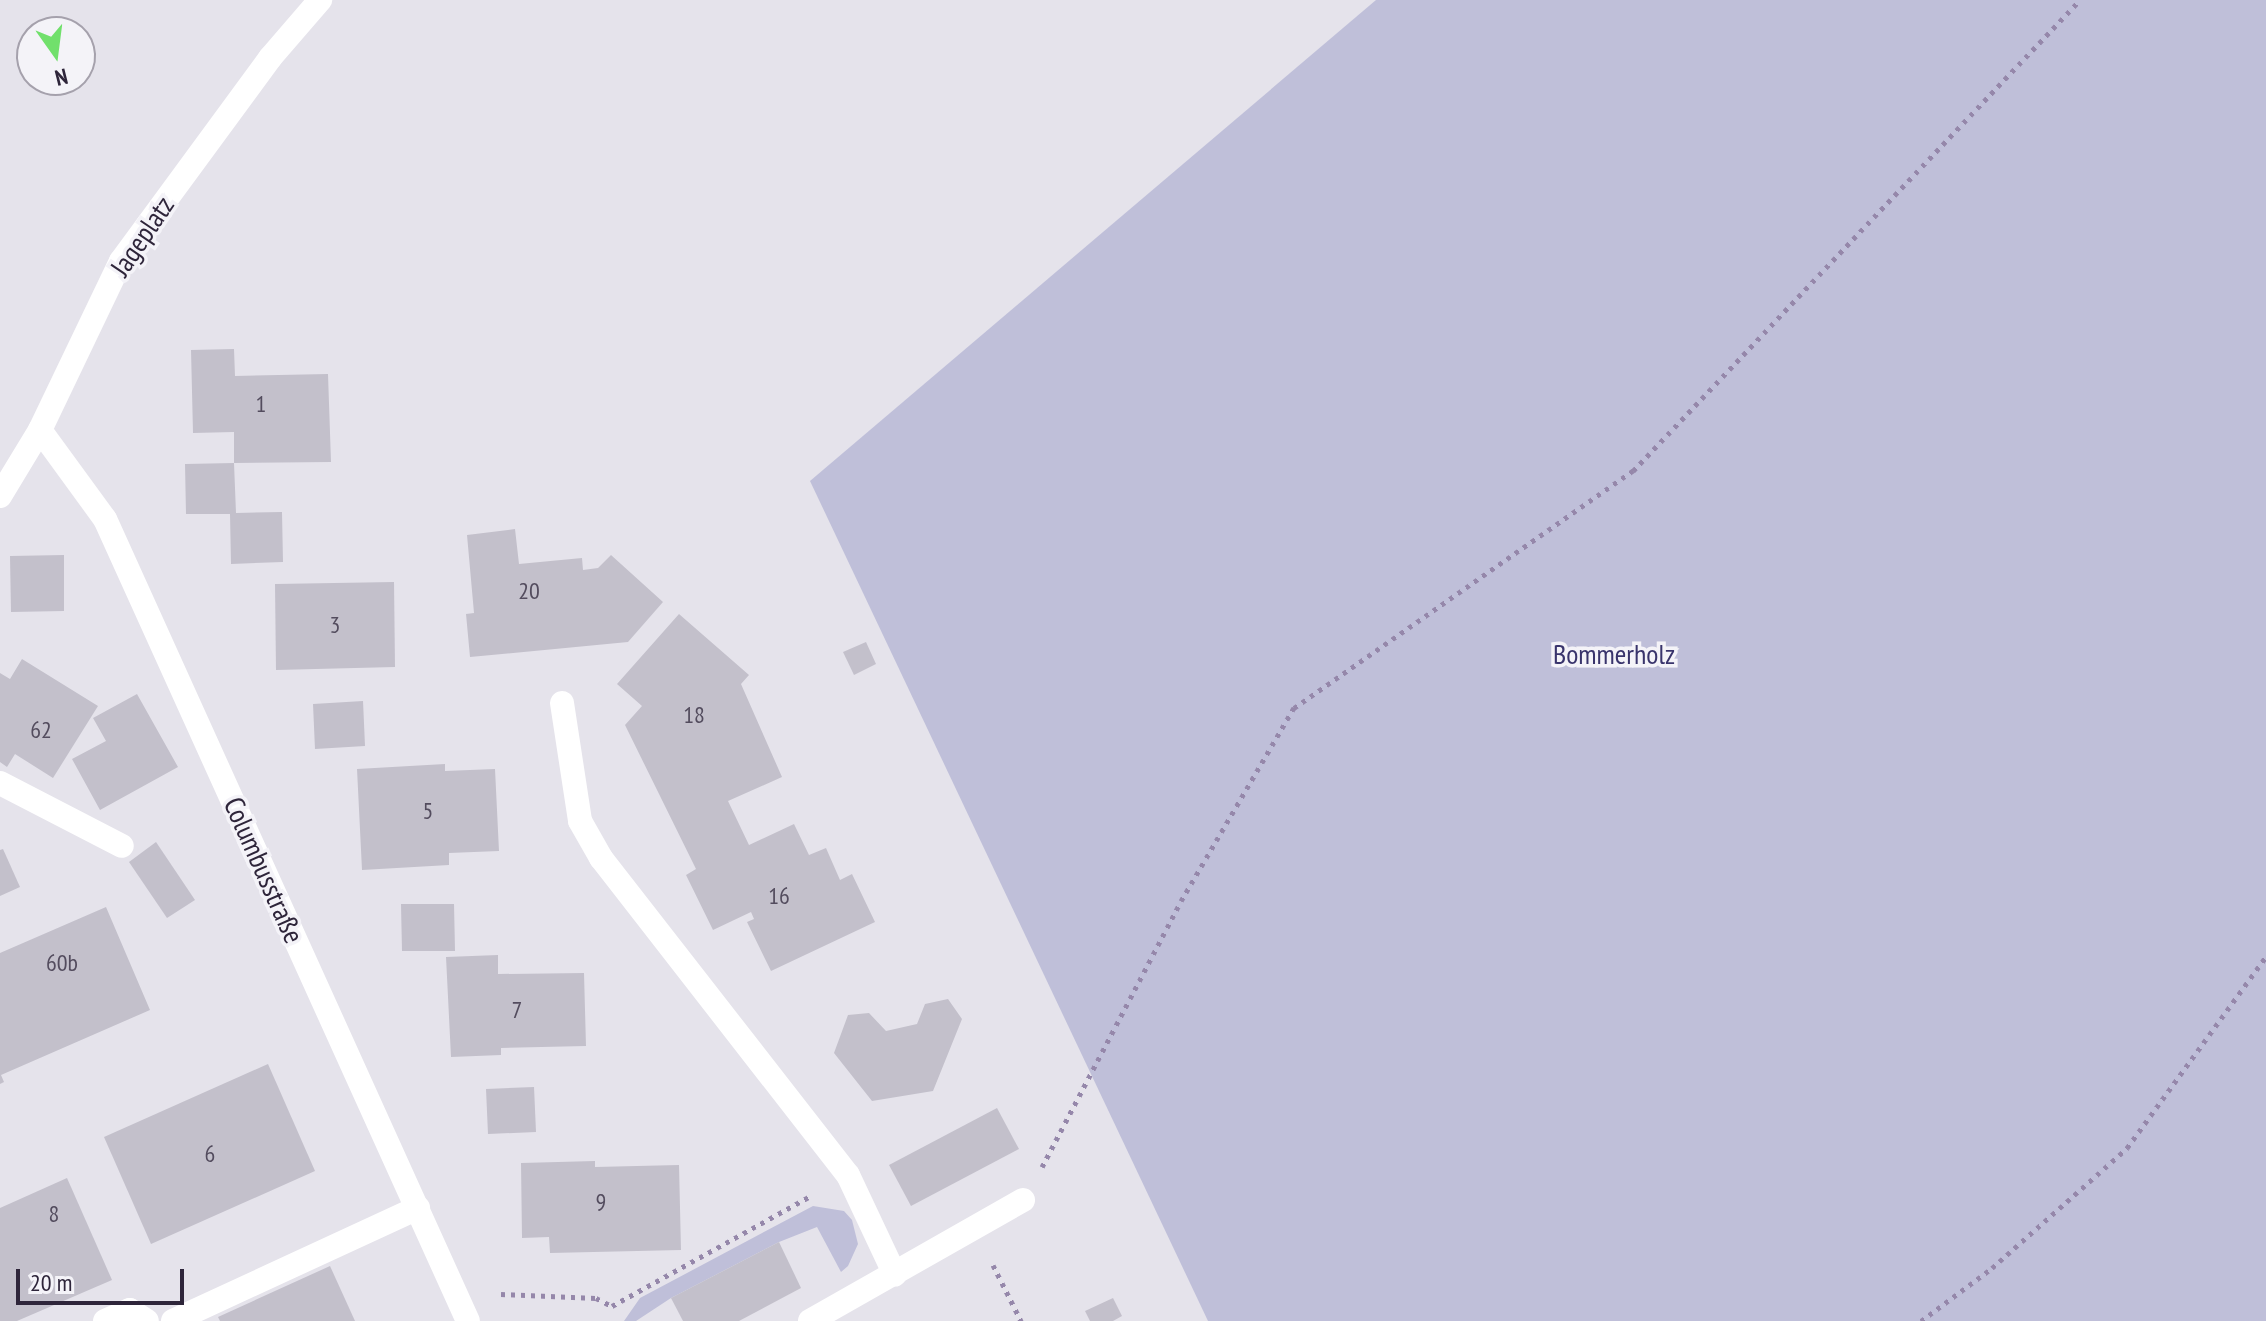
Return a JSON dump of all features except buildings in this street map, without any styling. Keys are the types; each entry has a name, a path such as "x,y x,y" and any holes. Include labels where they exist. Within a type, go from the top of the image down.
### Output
{"street":[{"name":"Jageplatz","path":"0,496 40,430 121,261 270,58 320,0"},
{"name":"Columbusstraße","path":"40,430 105,519 468,1321"},
{"path":"562,703 580,821 601,858 848,1175 895,1275"},
{"path":"0,783 122,846"},
{"path":"810,1321 1023,1200"},
{"path":"173,1321 418,1208"},
{"path":"105,1321 130,1310 147,1321"}],"path":[{"path":"1023,1200 1181,901 1294,708 1633,471 2080,0"},
{"path":"1921,1321 1992,1268 2127,1148 2266,957"},
{"path":"456,1293 596,1298 612,1306 848,1175"},
{"path":"975,1229 1021,1321"}],"green space":[{"name":"Bommerholz","path":"1376,0 2266,0 2266,1321 1208,1321 810,481"},
{"path":"813,1206 844,1211 852,1220 858,1244 848,1266 841,1272 817,1227 779,1242 671,1298 636,1321 624,1321 640,1298"}]}
